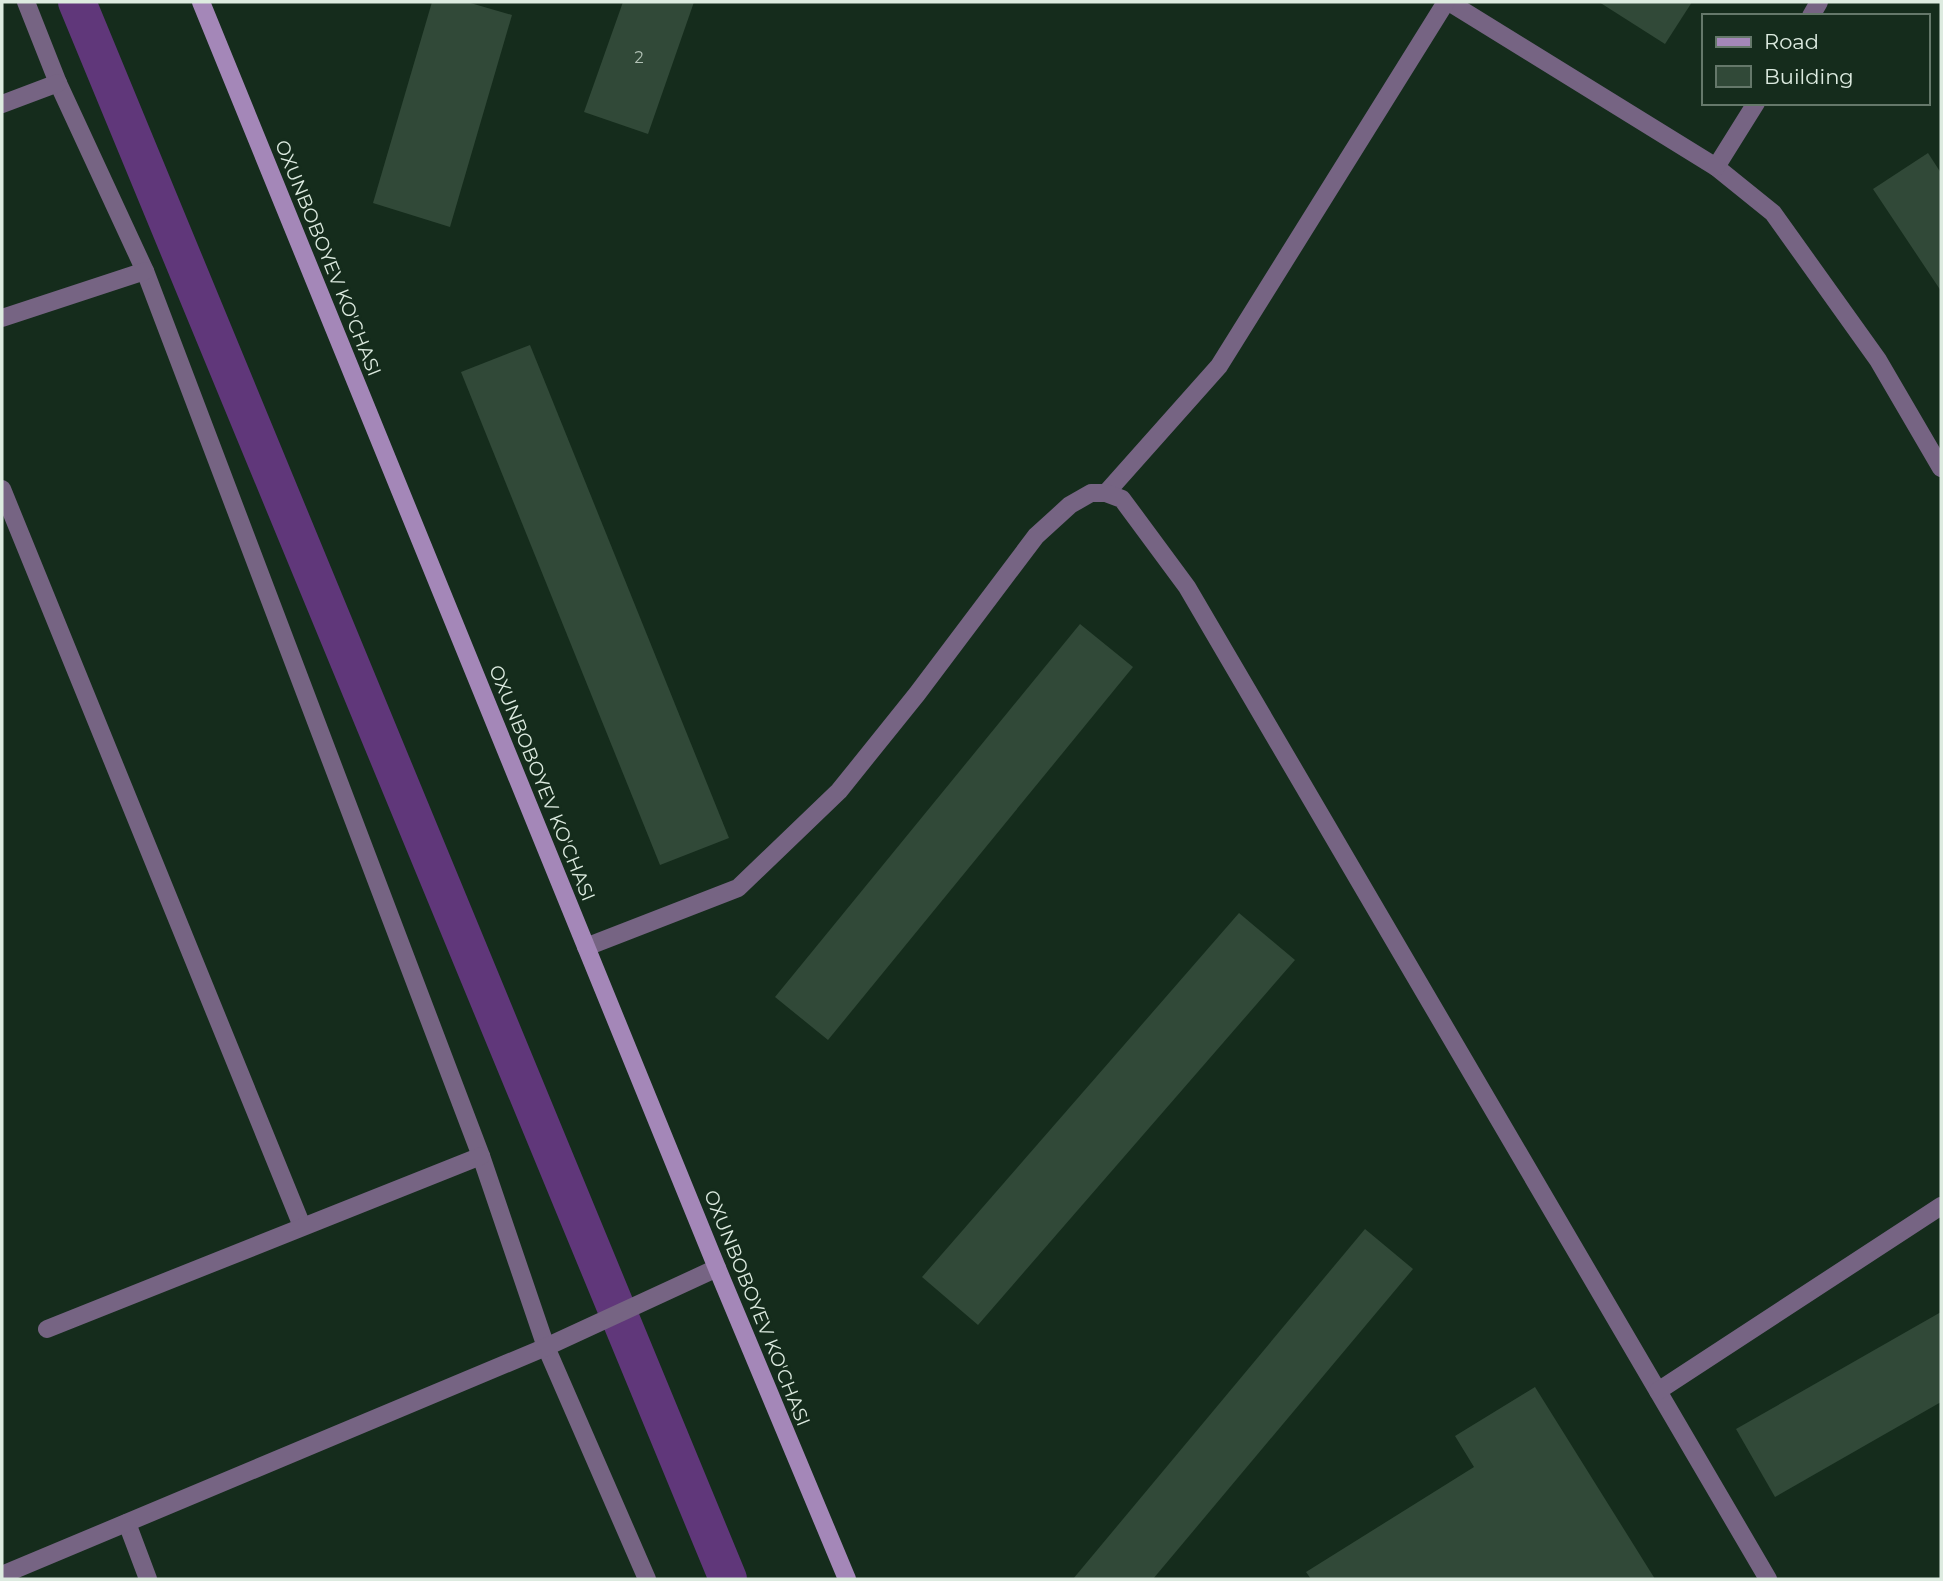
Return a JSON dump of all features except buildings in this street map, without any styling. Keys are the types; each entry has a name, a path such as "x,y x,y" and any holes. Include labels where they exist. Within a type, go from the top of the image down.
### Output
{"main road":[{"name":"OXUNBOBOYEV KO'CHASI","path":"201,2 846,1579"}],"street":[{"path":"26,2 58,83 145,271 481,1156 546,1347 648,1579"},
{"path":"1106,493 1219,366 1448,2 1716,167 1773,213 1878,360 1941,468"},
{"path":"2,104 58,83"},
{"path":"1716,167 1755,105"},
{"path":"2,318 145,271"},
{"path":"2,489 302,1226"},
{"path":"586,947 738,888 839,790 917,694 1036,537 1070,505 1091,493 1106,493 1122,499 1187,587 1768,1579"},
{"path":"47,1329 481,1156"},
{"path":"1658,1391 1941,1206"},
{"path":"2,1575 546,1347 717,1268"},
{"path":"127,1523 148,1579"}],"waterway":[{"path":"77,2 728,1579"}]}
